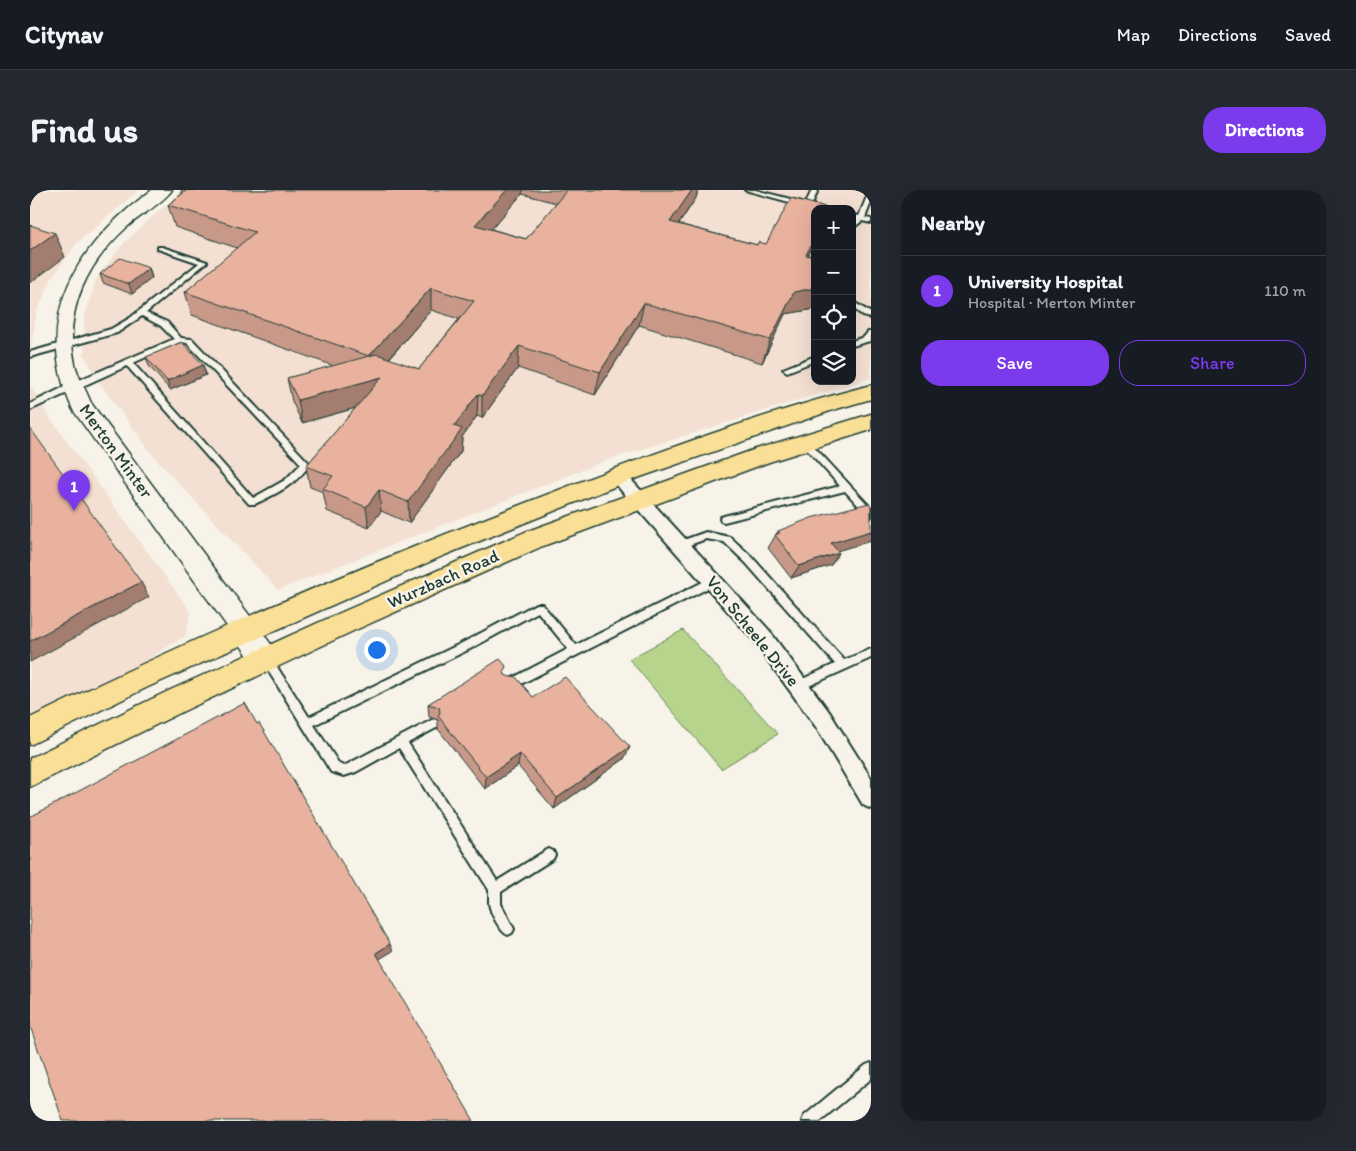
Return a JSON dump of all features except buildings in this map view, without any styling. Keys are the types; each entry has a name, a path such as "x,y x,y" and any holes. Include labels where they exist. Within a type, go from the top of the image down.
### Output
{"main road":[{"name":"Wurzbach Road","path":"30,732 138,678 436,548 618,476 826,404 871,392"},
{"name":"Wurzbach Road","path":"30,773 266,659 534,539 640,499 805,442 871,422"}],"street":[{"name":"Merton Minter","path":"163,190 117,225 90,253 71,284 61,322 64,364 81,405 266,659"},
{"name":"Von Scheele Drive","path":"618,476 761,635 823,720 871,798"}],"lane":[{"path":"748,190 811,206"},
{"path":"808,205 815,190"},
{"path":"856,223 861,219 871,194"},
{"path":"856,217 871,221"},
{"path":"30,355 114,331 140,313 204,262 160,248"},
{"path":"856,306 871,316"},
{"path":"140,313 164,324 179,340"},
{"path":"856,343 870,338"},
{"path":"30,407 73,386 128,362 179,340 188,341 306,464 298,475 284,487 252,502 128,362"},
{"path":"787,369 811,360"},
{"path":"805,442 871,514"},
{"path":"724,519 847,487"},
{"path":"681,544 706,535 727,539 749,560 842,666"},
{"path":"509,685 574,650 713,581"},
{"path":"307,723 466,646 539,607 574,650"},
{"path":"798,686 871,653"},
{"path":"266,659 335,768 344,771 352,768 434,724"},
{"path":"401,742 495,889 495,905 508,929"},
{"path":"495,889 549,855"},
{"path":"809,1121 871,1070"}],"shaded area":[{"path":"30,190 139,190 76,244 52,278 37,311 30,354"},
{"path":"184,190 871,190 871,378 856,383 856,205 811,205 811,385 848,385 610,459 278,590 155,458 101,385 84,355 84,319 97,277 123,244 158,211"},
{"path":"30,384 45,411 191,612 185,636 145,661 30,716"}],"green space":[{"path":"683,630 778,734 721,769 629,659"}],"place":[{"name":"University Hospital","path":"74,511"}]}
